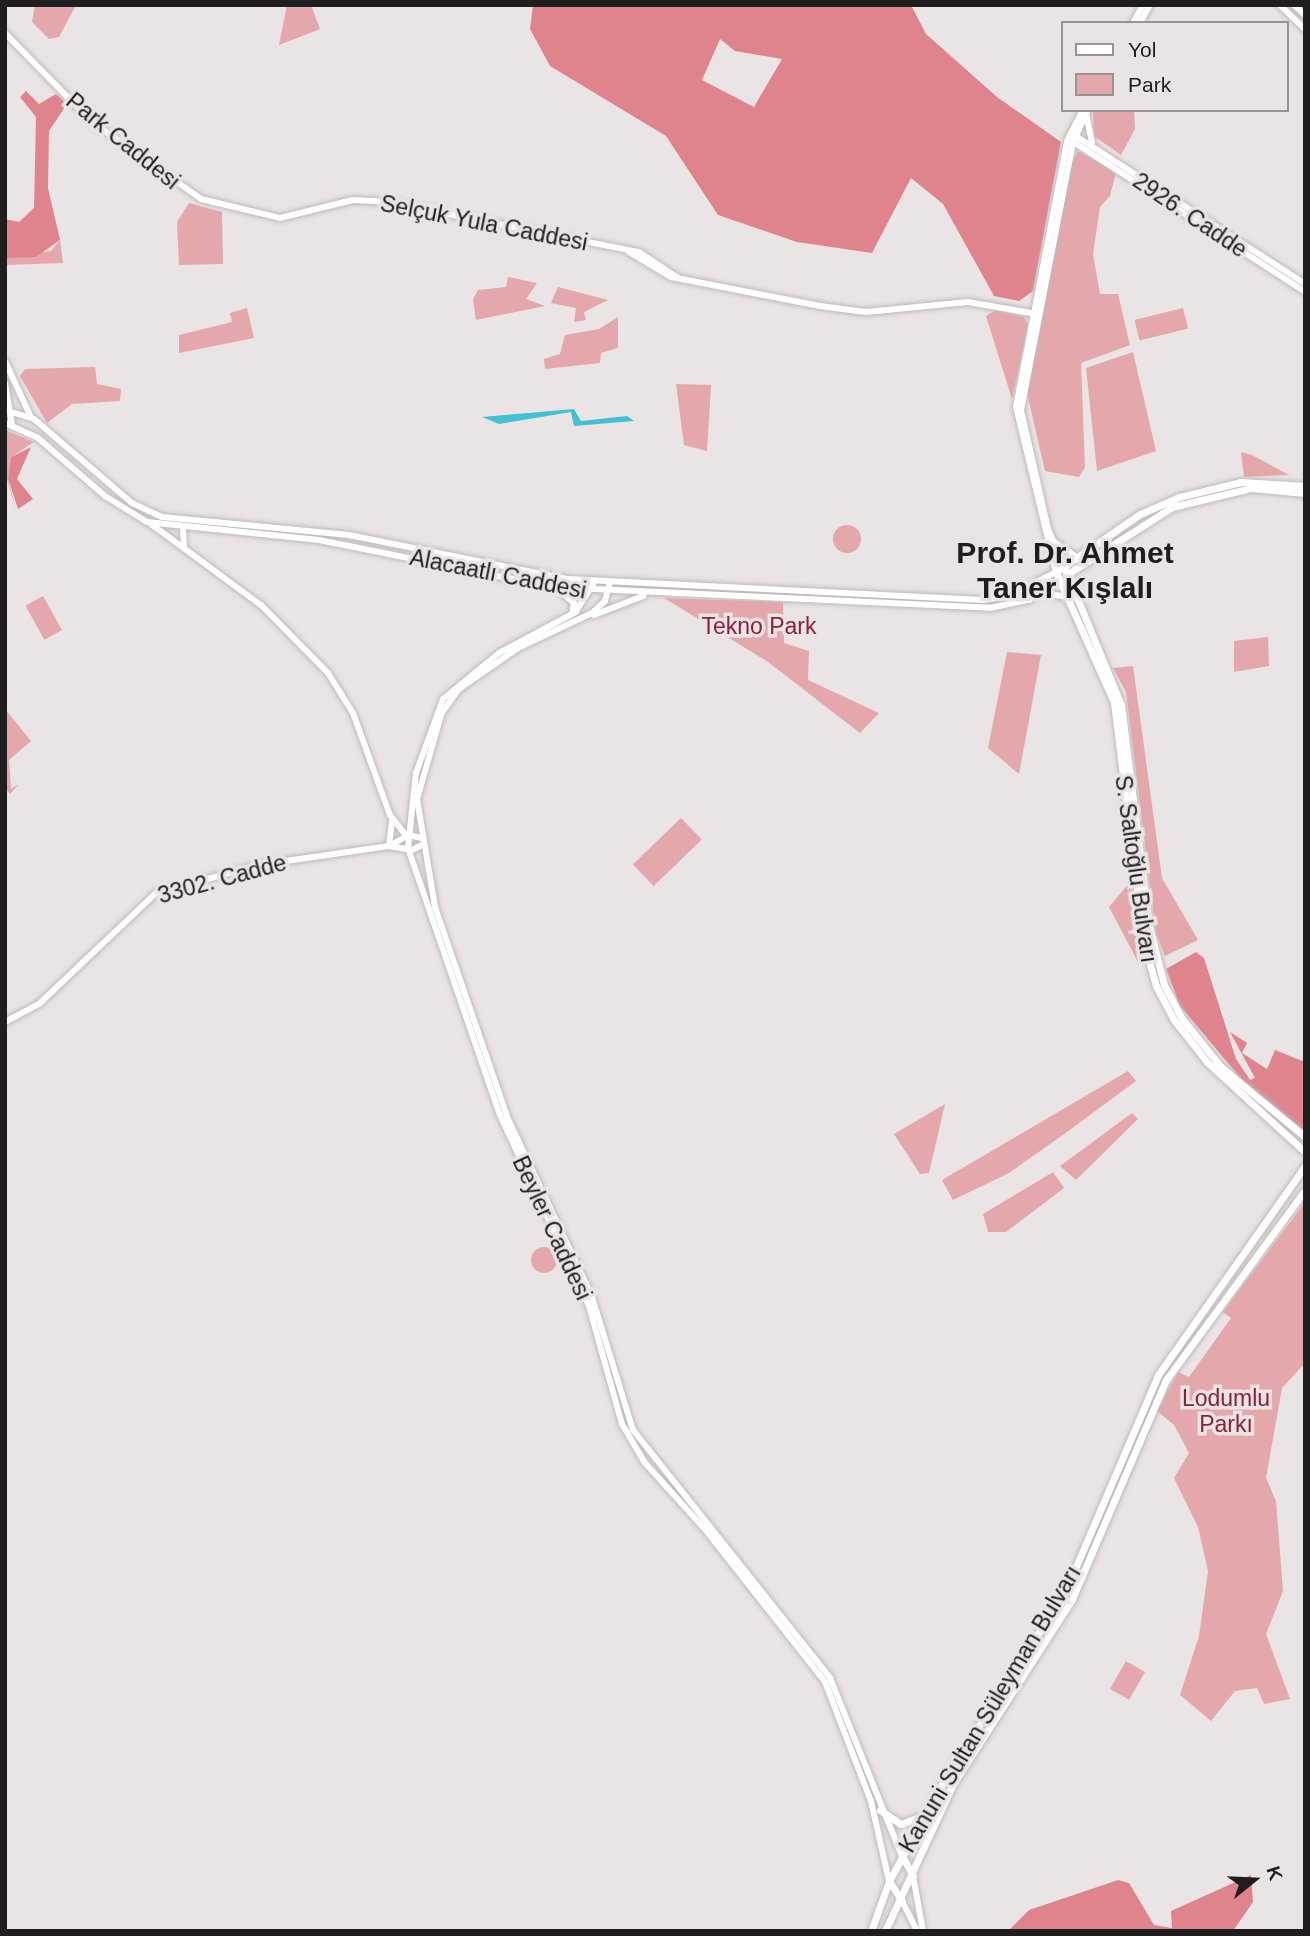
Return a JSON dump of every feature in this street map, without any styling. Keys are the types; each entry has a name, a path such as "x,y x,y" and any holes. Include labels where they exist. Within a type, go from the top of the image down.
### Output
{"main road":[{"path":"1280,5 1305,29"},
{"path":"1294,5 1305,15"},
{"path":"1135,21 1146,6"},
{"name":"Park Caddesi","path":"5,33 92,122 182,190 261,216"},
{"path":"1085,112 1072,137 1016,413 1056,572 1066,570 1139,523 1179,505 1251,488 1305,493"},
{"path":"1086,112 1092,142"},
{"name":"2926. Cadde","path":"1072,137 1092,142 1305,292"},
{"name":"2926. Cadde","path":"1072,137 1305,284"},
{"name":"Selçuk Yula Caddesi","path":"261,216 289,218 341,202 377,201 626,250 653,262 678,278 856,311 968,302 1036,314"},
{"path":"1036,314 1021,413 1051,539 1066,570"},
{"path":"5,361 31,417 24,430"},
{"path":"5,383 9,424"},
{"name":"Alacaatlı Caddesi","path":"8,410 31,417 152,514 349,535 532,574 610,582 982,600 1017,595 1056,572"},
{"name":"Alacaatlı Caddesi","path":"9,424 24,430 147,522 183,528 319,540 592,593 990,608 1042,593 1060,580"},
{"path":"1060,580 1077,557 1140,514 1191,493 1251,481 1305,486"},
{"path":"147,522 267,611 336,684 353,713 392,818 406,836 421,841"},
{"path":"183,528 185,549"},
{"path":"1051,539 1077,557"},
{"name":"S. Saltoğlu Bulvarı","path":"1066,570 1121,705 1149,926 1164,985 1182,1020 1222,1067 1305,1137"},
{"name":"S. Saltoğlu Bulvarı","path":"1056,572 1072,598 1114,702 1143,939 1156,986 1174,1020 1207,1062 1305,1152"},
{"path":"592,593 595,581"},
{"path":"608,593 610,582"},
{"path":"552,587 571,598 571,615"},
{"name":"Beyler Caddesi","path":"592,593 571,615 499,653 443,699 425,741 406,836 409,850 500,1115 592,1297 633,1430 690,1507 830,1678 880,1810 902,1856"},
{"name":"Beyler Caddesi","path":"542,1198 482,1046 439,923 421,841 418,791 448,702 517,648 583,620 608,593"},
{"path":"1042,593 1072,598"},
{"path":"583,620 649,594"},
{"path":"389,846 392,818"},
{"name":"3302. Cadde","path":"389,846 406,836"},
{"path":"409,850 421,841"},
{"name":"3302. Cadde","path":"5,1022 16,1019 156,893 265,864 389,846 409,850"},
{"name":"Kanuni Sultan Süleyman Bulvarı","path":"871,1931 888,1881 902,1856 1066,1590 1158,1375 1305,1166"},
{"name":"Kanuni Sultan Süleyman Bulvarı","path":"885,1931 902,1901 953,1784 1072,1600 1166,1380 1303,1193"},
{"name":"Beyler Caddesi","path":"709,1529 829,1690 875,1815 888,1881"},
{"path":"880,1810 901,1824 928,1811"},
{"path":"916,1832 919,1840 929,1836"},
{"path":"902,1856 913,1876 923,1931"},
{"path":"888,1881 917,1931"},
{"path":"880,1909 889,1905 894,1914"}],"green space":[{"path":"35,5 76,5 59,37 49,39 32,22"},
{"path":"287,5 311,5 320,29 279,45"},
{"path":"1093,112 1134,112 1135,129 1121,155 1094,136"},
{"path":"1078,151 1116,172 1110,196 1100,207 1093,254 1100,294 1118,294 1130,345 1081,363 1085,467 1079,477 1045,471 1027,393 1072,161"},
{"path":"189,203 222,212 223,264 179,265 177,222"},
{"path":"60,240 63,263 5,265 5,258 51,251"},
{"path":"508,277 537,283 526,299 545,306 476,320 473,299 478,290 506,287"},
{"path":"558,287 608,300 584,312 586,320 574,322 576,308 551,303"},
{"path":"247,308 254,338 179,353 179,335 232,322 230,313"},
{"path":"1183,308 1188,328 1140,340 1134,320"},
{"path":"996,310 1024,317 1028,325 1012,399 986,316"},
{"path":"618,317 618,348 601,353 600,363 545,369 544,359 560,354 565,335 599,329"},
{"path":"1133,352 1156,451 1097,471 1086,368"},
{"path":"95,367 97,384 121,389 120,401 72,404 47,423 20,376 25,369"},
{"path":"676,384 711,385 707,451 684,445"},
{"path":"5,430 34,442 11,457 8,478 16,510 5,472"},
{"path":"1241,452 1252,455 1289,475 1244,477"},
{"path":"847,525 857,529 861,539 857,549 847,553 837,549 833,539 837,529"},
{"path":"43,596 62,630 44,640 26,606"},
{"name":"Tekno Park","path":"664,598 783,602 784,643 809,651 808,680 879,713 860,733 768,662"},
{"path":"1268,637 1269,666 1234,672 1234,641"},
{"path":"1007,652 1041,655 1019,774 988,748"},
{"path":"1133,666 1162,878 1198,940 1165,956 1156,933 1126,692 1113,668"},
{"path":"5,709 31,741 9,760 11,789 19,784 10,794 5,788"},
{"path":"681,818 702,840 654,886 633,865"},
{"path":"1130,882 1142,954 1138,962 1109,907"},
{"path":"1128,1071 1136,1081 1067,1132 1009,1173 953,1200 942,1180"},
{"path":"945,1104 929,1173 920,1174 894,1134"},
{"path":"1132,1113 1138,1119 1076,1180 1060,1166"},
{"path":"1053,1172 1064,1188 1006,1232 988,1232 983,1214"},
{"name":"Lodumlu Parkı","path":"1305,1202 1305,1363 1282,1388 1266,1478 1276,1501 1283,1591 1266,1634 1290,1699 1264,1704 1257,1688 1235,1691 1211,1721 1180,1695 1199,1636 1208,1571 1198,1527 1174,1478 1189,1453 1174,1425 1157,1411 1178,1372 1189,1377 1231,1318 1223,1312"},
{"path":"544,1247 553,1251 557,1260 553,1269 544,1273 535,1269 531,1260 535,1251"},
{"path":"1126,1661 1145,1672 1129,1700 1110,1689"}],"shaded area":[{"path":"533,5 911,5 926,34 997,97 1061,142 1033,291 1019,301 994,296 943,204 911,178 872,253 797,242 718,215 666,136 550,66 530,29","holes":["720,39 735,51 782,59 754,107 702,80"]},
{"path":"26,91 39,104 56,94 67,104 49,131 48,188 60,240 36,257 5,258 5,219 19,222 34,208 36,117 20,97"},
{"path":"31,447 17,479 33,499 18,509 8,478 11,457"},
{"path":"1196,952 1204,958 1236,1059 1250,1080 1255,1078 1230,1032 1247,1043 1242,1053 1267,1069 1275,1050 1305,1062 1305,1131 1243,1081 1180,1006 1166,969"},
{"path":"1251,1875 1253,1902 1233,1931 1008,1931 1029,1910 1118,1880 1129,1883 1154,1925 1172,1928 1171,1911"}],"water":[{"path":"574,409 581,421 627,416 634,421 574,426 571,412 499,424 482,417"}],"district":[{"name":"Prof. Dr. Ahmet Taner Kışlalı","path":"1065,570"}]}
